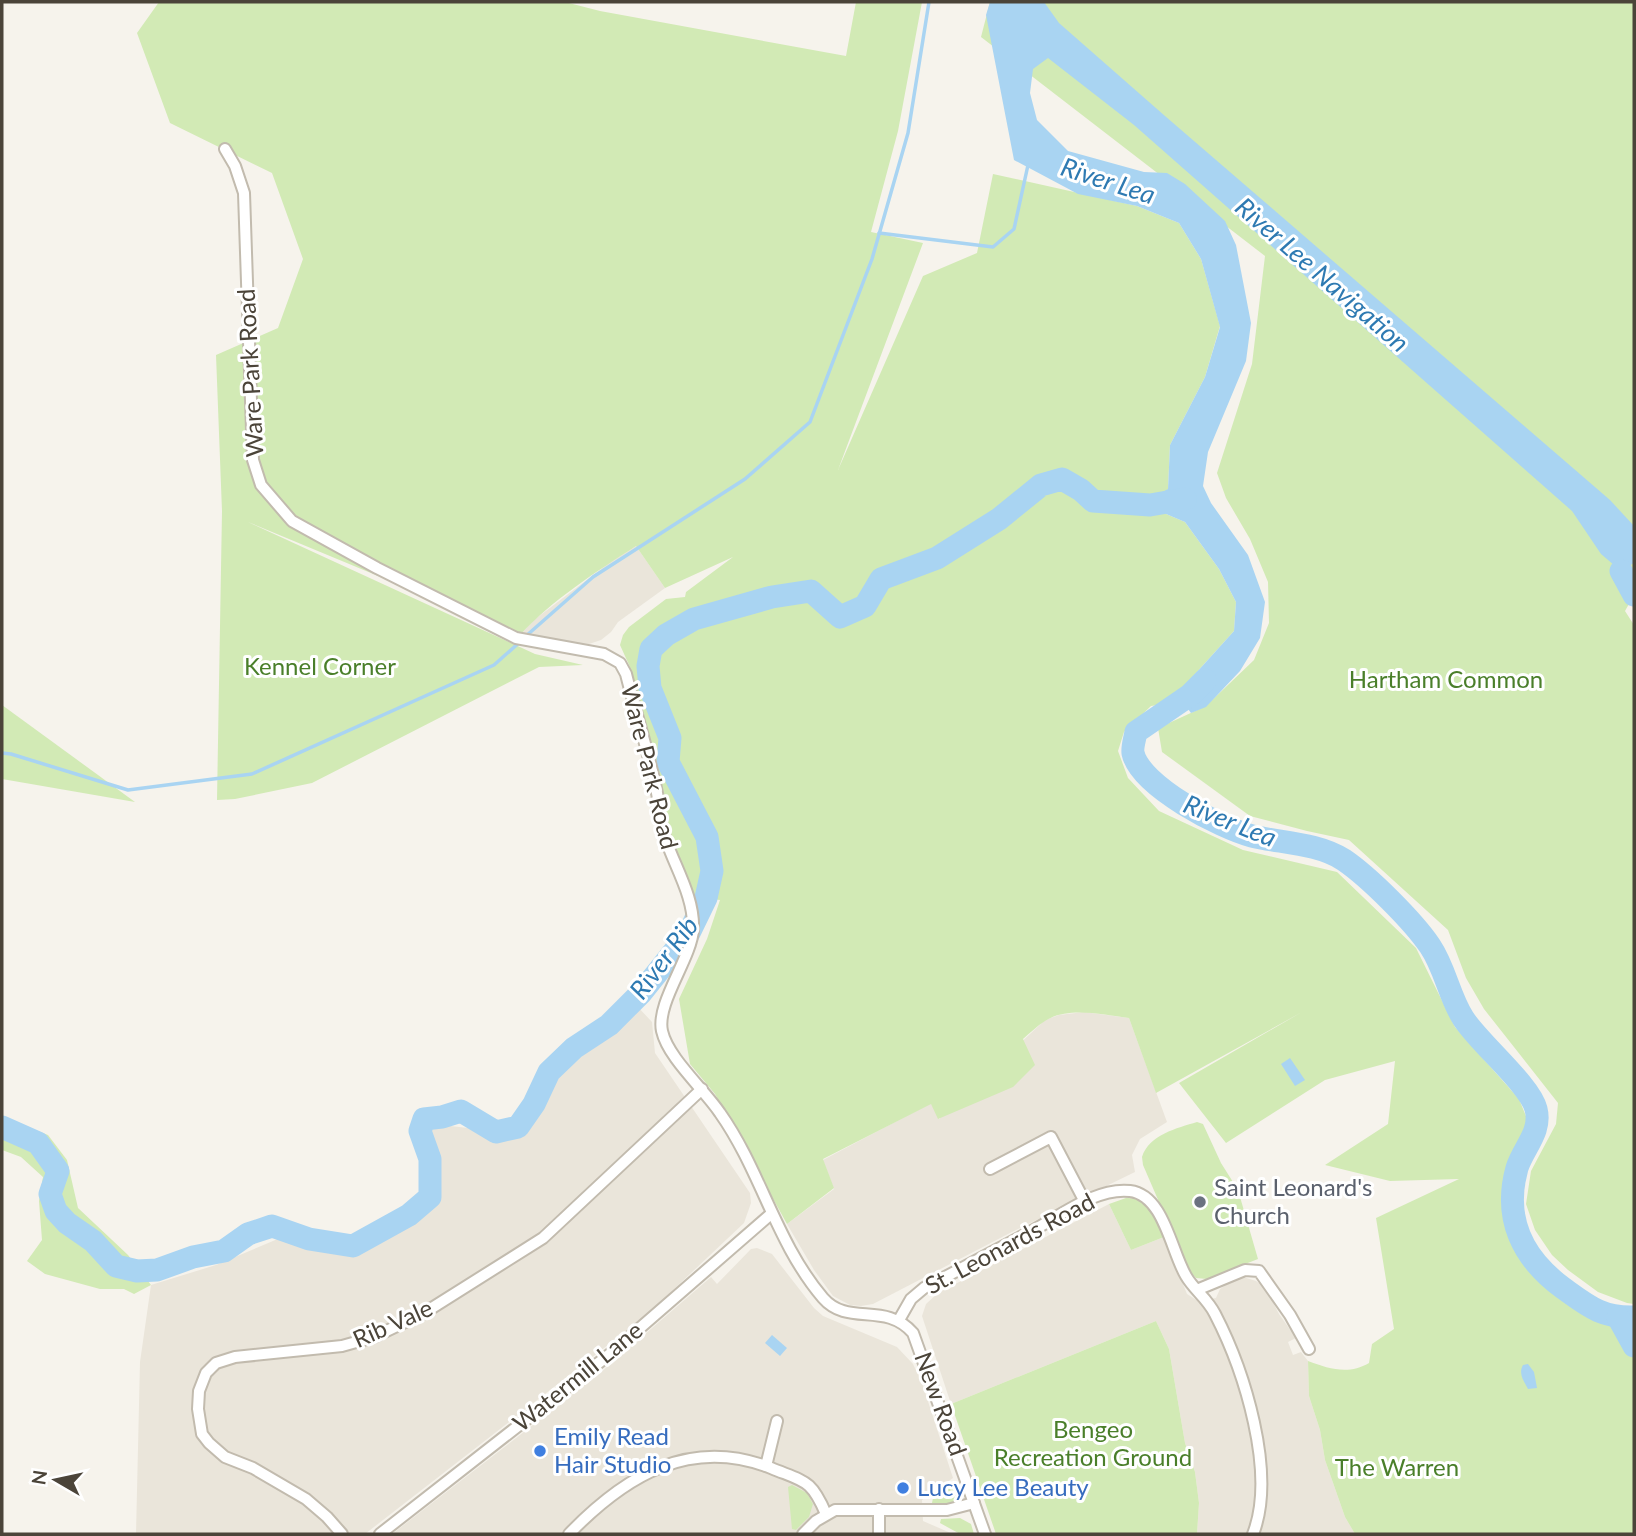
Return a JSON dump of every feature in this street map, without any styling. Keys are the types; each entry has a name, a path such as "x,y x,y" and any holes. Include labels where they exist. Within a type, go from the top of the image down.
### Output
{"street":[{"name":"Ware Park Road","path":"225,149 235,166 244,193 253,460 261,485 292,521 472,617 516,638 591,650 620,663 626,674 648,756 661,823 691,905 693,932 664,1010 661,1029 667,1045 721,1114 746,1155 771,1213 808,1279 831,1306 845,1312 885,1315 899,1320"},
{"name":"Rib Vale","path":"342,1534 306,1499 253,1468 225,1457 209,1443 202,1434 198,1409 199,1391 206,1373 216,1363 235,1357 313,1350 363,1340 424,1313 543,1238 702,1089"},
{"path":"990,1169 1051,1137 1085,1202"},
{"name":"St. Leonards Road","path":"899,1320 911,1298 925,1288 1085,1202 1119,1191 1134,1191 1146,1196 1160,1214 1186,1276 1199,1289 1215,1314 1234,1355 1244,1386 1253,1424 1262,1493 1253,1534"},
{"name":"Watermill Lane","path":"380,1534 610,1354 771,1213"},
{"path":"1199,1289 1245,1270 1259,1271 1290,1315 1309,1349"},
{"name":"New Road","path":"899,1320 907,1326 917,1341 985,1534"},
{"path":"765,1466 777,1421"},
{"path":"569,1534 614,1495 645,1475 669,1464 718,1455 746,1459 812,1486 827,1514"},
{"path":"803,1534 827,1514 846,1508 947,1510 974,1503"},
{"path":"879,1509 879,1534"}],"shaded area":[{"path":"636,546 665,588 618,622 601,640 589,644 565,643 520,635 534,620"},
{"path":"636,1005 652,1022 655,1053 750,1193 751,1203 744,1223 655,1307 365,1534 136,1534 140,1362 151,1285 216,1265 280,1238 353,1255 438,1203 441,1177 425,1139 426,1125 468,1128 493,1139 507,1141 526,1130 557,1079"},
{"path":"1084,1012 1129,1018 1167,1122 1140,1139 1132,1155 1135,1172 873,1304 850,1305 833,1296 787,1224 834,1189 823,1160 931,1103 939,1119 1045,1020"},
{"path":"1109,1204 1131,1250 1164,1237 1187,1294 1198,1301 1216,1298 1220,1289 1234,1279 1243,1277 1265,1287 1296,1338 1288,1342 1293,1355 1301,1352 1308,1361 1309,1396 1320,1430 1325,1460 1345,1517 1355,1534 1197,1534 1199,1503 1195,1472 1185,1443 1169,1349 1156,1321 951,1404 922,1316 926,1304 938,1293"},
{"path":"757,1248 772,1254 823,1316 897,1347 913,1364 922,1383 953,1478 922,1500 923,1521 953,1534 392,1534 600,1373 711,1277 717,1284 751,1249"}],"green space":[{"path":"159,2 565,2 600,11 846,56 856,2 922,2 898,131 871,232 923,243 838,470 923,276 977,253 993,174 1137,206 1179,223 1201,259 1220,326 1205,377 1170,445 1168,489 1159,511 1185,522 1219,569 1236,602 1234,631 1177,694 1164,704 1151,706 1124,732 1118,751 1128,778 1159,811 1243,850 1337,872 1416,948 1455,1027 1519,1099 1530,1126 1517,1152 1507,1195 1515,1249 1545,1285 1614,1320 1634,1355 1634,1534 1355,1534 1345,1517 1325,1460 1320,1430 1309,1396 1308,1361 1346,1370 1369,1363 1372,1344 1394,1329 1376,1218 1459,1179 1390,1181 1325,1165 1388,1124 1395,1061 1325,1080 1226,1143 1179,1083 1302,1012 1156,1093 1129,1018 1086,1013 1054,1016 1023,1039 1035,1065 1013,1087 938,1119 931,1104 823,1159 834,1188 787,1224 715,1094 690,1064 679,999 707,939 720,900 693,897 673,842 630,667 620,645 629,627 666,599 685,597 686,592 733,557 665,588 636,546 560,598 520,635 248,522 535,654 583,665 539,667 312,783 235,799 217,800 222,511 216,355 278,328 303,259 272,173 170,123 137,33"},
{"name":"Hartham Common","path":"990,2 1634,2 1634,595 1625,611 1634,625 1634,1304 1598,1292 1568,1270 1552,1255 1535,1230 1526,1204 1531,1171 1556,1124 1558,1103 1484,1009 1466,978 1448,930 1349,840 1250,816 1162,752 1158,728 1206,706 1254,660 1269,623 1268,582 1250,539 1226,498 1217,473 1252,364 1265,256 981,37"},
{"path":"2,705 135,802 2,779"},
{"path":"2,1117 48,1135 67,1160 78,1208 128,1255 151,1285 134,1294 124,1289 100,1289 45,1274 27,1261 42,1240 39,1201 43,1177 21,1157 2,1150"},
{"path":"1197,1122 1203,1124 1221,1163 1238,1190 1258,1259 1207,1279 1196,1278 1188,1269 1143,1165 1142,1157 1157,1138"},
{"path":"1126,1198 1147,1205 1164,1237 1131,1250 1109,1204"},
{"name":"Bengeo Recreation Ground","path":"1156,1321 1169,1349 1185,1443 1195,1472 1199,1503 1197,1534 996,1534 951,1404"},
{"path":"955,1481 959,1494 954,1501 948,1504 932,1503 933,1498"},
{"path":"792,1485 807,1493 813,1504 809,1517 796,1530 792,1529 788,1487"},
{"path":"960,1518 971,1524 974,1534 960,1534 940,1523 941,1519"}],"water":[{"name":"River Lee Navigation","path":"990,2 1044,2 1059,23 1610,500 1634,526 1634,563 1621,571 1601,554 1572,511 1134,125 1048,58 1033,69 1030,93 1037,120 1068,151 1144,172 1167,173 1185,184 1225,221 1236,245 1251,323 1246,361 1208,452 1203,486 1211,503 1248,555 1265,602 1260,638 1240,671 1206,707 1191,713 1177,694 1234,631 1236,602 1219,569 1185,522 1159,511 1155,496 1168,489 1170,445 1205,377 1220,327 1201,259 1179,223 1137,206 1078,194 1014,160 986,15"},
{"path":"1290,1058 1305,1080 1295,1086 1281,1064"},
{"path":"772,1335 787,1348 780,1356 765,1343"},
{"path":"1528,1364 1534,1372 1537,1388 1528,1389 1522,1377 1523,1365"}],"waterway":[{"path":"526,636 593,577 745,479 810,422 872,259 908,133 929,2"},
{"path":"879,233 993,247 1014,229 1028,165"},
{"name":"River Rib","path":"2,1127 38,1143 58,1171 50,1194 56,1211 67,1223 93,1241 116,1266 137,1271 157,1270 193,1257 224,1251 248,1234 272,1226 309,1239 353,1246 409,1215 430,1197 430,1159 420,1131 424,1119 461,1111 496,1132 518,1127 534,1104 549,1072 574,1048 609,1025 641,993 689,933 706,898 712,871 707,837 668,762 670,738 650,688 648,666 651,649 666,635 694,619 772,597 811,591 840,617 865,606 881,579 937,558 999,519 1041,485 1062,479 1093,501 1150,505 1185,499"},
{"path":"1621,571 1634,595"},
{"path":"2,753 128,790 252,774 494,665 521,641"},
{"name":"River Lea","path":"1205,680 1190,695 1136,732 1133,753 1139,766 1166,792 1221,824 1252,836 1299,844 1334,854 1378,888 1413,924 1435,955 1463,1018 1524,1088 1536,1109 1536,1125 1517,1168 1513,1186 1513,1204 1519,1236 1537,1264 1563,1288 1604,1313 1634,1317"},
{"path":"1618,1317 1634,1346"}],"place":[{"name":"Saint Leonard's Church","path":"1200,1202"},
{"name":"Emily Read Hair Studio","path":"540,1451"},
{"name":"Lucy Lee Beauty","path":"903,1488"}],"park label":[{"name":"Kennel Corner","path":"320,667"},
{"name":"The Warren","path":"1397,1468"}]}
